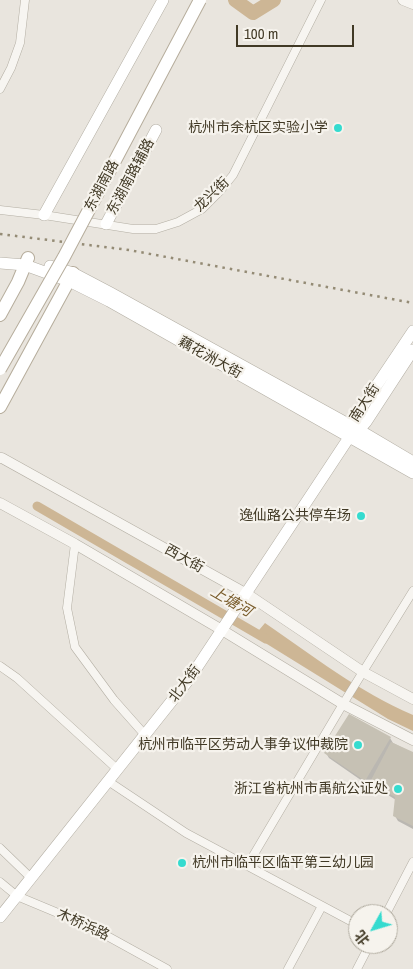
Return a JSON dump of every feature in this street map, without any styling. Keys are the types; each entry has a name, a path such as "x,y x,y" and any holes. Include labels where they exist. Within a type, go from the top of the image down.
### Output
{"main road":[{"path":"44,215 163,0"},
{"name":"东湖南路","path":"0,354 70,232 190,0"},
{"name":"东湖南路","path":"0,369 64,257 200,0"},
{"name":"东湖南路辅路","path":"106,224 156,130"},
{"name":"藕花洲大街","path":"0,256 26,262 71,277 109,301 413,462"},
{"path":"0,315 18,282 26,262"},
{"name":"藕花洲大街","path":"0,263 26,262"},
{"path":"0,407 71,277"},
{"name":"南大街","path":"353,430 413,331"},
{"name":"南大街","path":"353,430 366,422 413,350"},
{"name":"藕花洲大街","path":"353,430 413,473"},
{"name":"北大街","path":"0,917 190,678 353,430"}],"street":[{"path":"0,89 11,68 20,43 25,0"},
{"name":"龙兴街","path":"0,210 133,229 156,229 178,222 202,208 233,175 321,0"},
{"path":"403,0 413,4"},
{"name":"西大街","path":"1,458 247,594 364,672 413,699"},
{"path":"0,503 75,544 222,630 343,704 413,740"},
{"path":"75,544 67,608 75,648 114,700 145,735"},
{"path":"247,866 343,704 413,591"},
{"path":"0,666 18,678 117,769"},
{"path":"108,781 186,833 348,920"},
{"path":"0,848 31,878"},
{"path":"391,904 413,862"},
{"name":"木桥浜路","path":"0,882 17,896 89,926 167,969"},
{"path":"288,969 322,906"},
{"path":"357,969 365,954"}],"shaded area":[{"path":"265,623 319,661 374,696 413,715 413,731 388,719 254,636"}],"building":[{"name":"杭州市临平区劳动人事争议仲裁院","path":"349,714 391,737 365,781 324,753"},
{"name":"浙江省杭州市禹航公证处","path":"391,742 413,752 413,826 393,816 395,797 370,782"}],"waterway":[{"path":"235,0 253,13 274,0"},
{"name":"上塘河","path":"37,506 266,639"}],"railway":[{"path":"0,234 129,250 413,303"}],"place":[{"name":"杭州市余杭区实验小学","path":"338,128"},
{"name":"逸仙路公共停车场","path":"361,516"},
{"name":"杭州市临平区劳动人事争议仲裁院","path":"358,745"},
{"name":"浙江省杭州市禹航公证处","path":"398,789"},
{"name":"杭州市临平区临平第三幼儿园","path":"182,863"}]}
